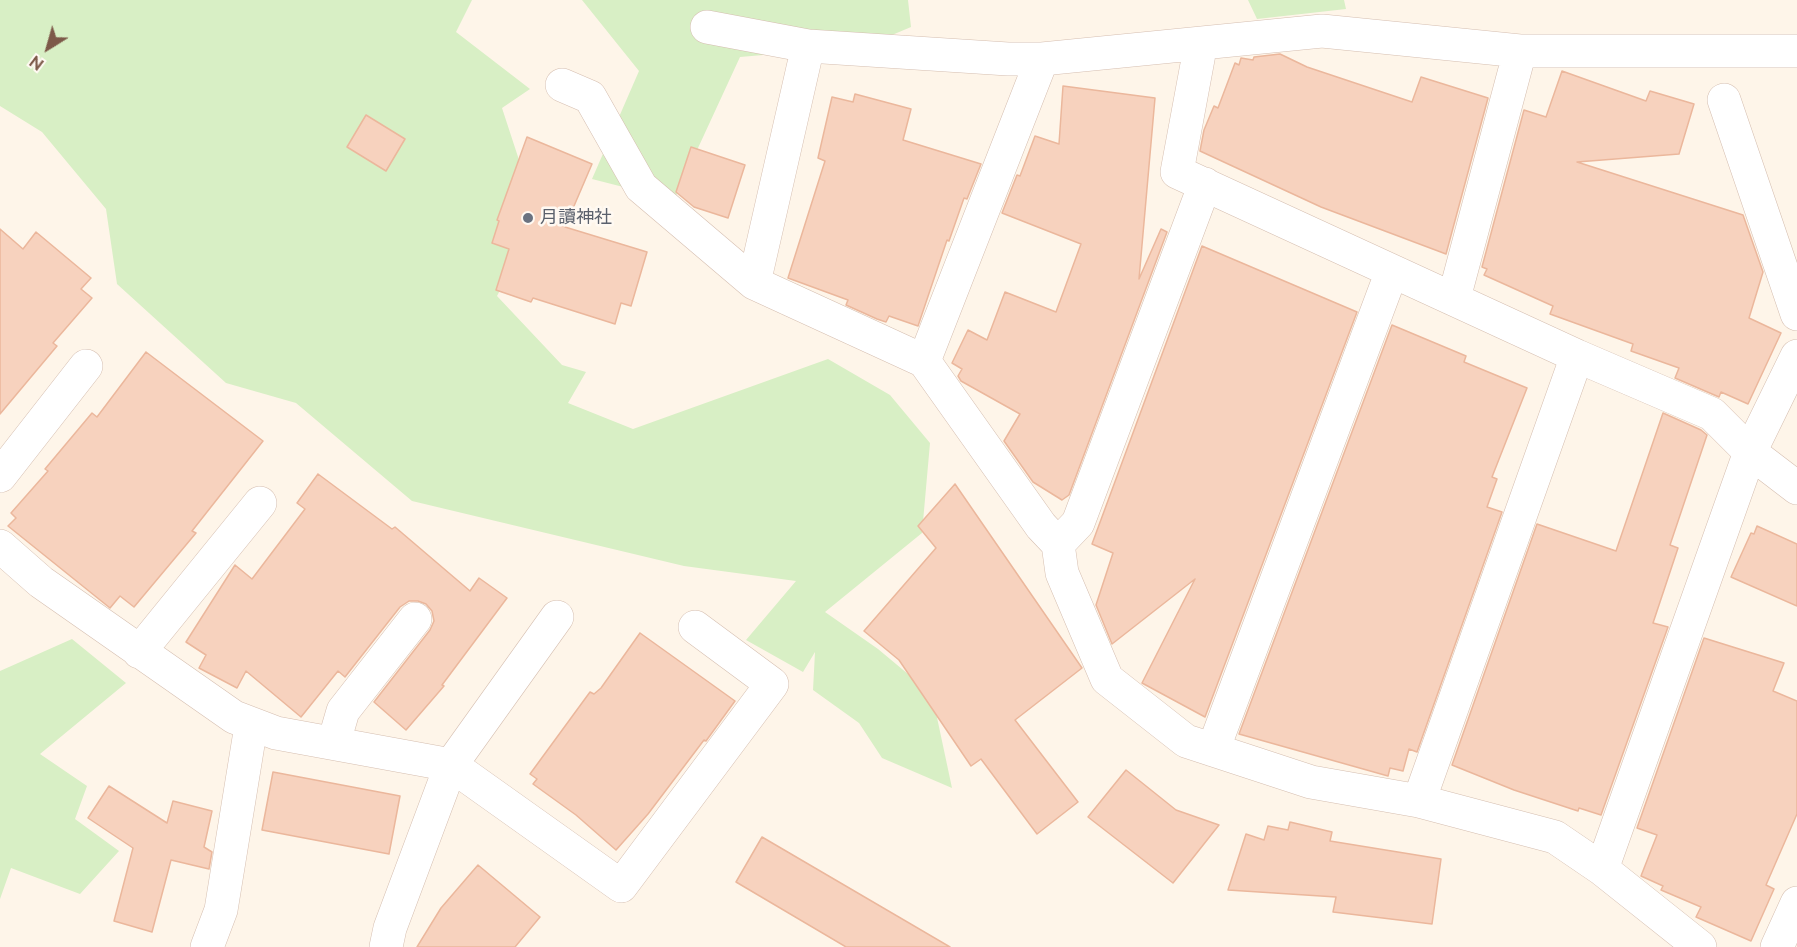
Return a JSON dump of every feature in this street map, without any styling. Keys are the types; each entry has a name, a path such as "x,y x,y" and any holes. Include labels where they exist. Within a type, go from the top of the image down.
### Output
{"street":[{"path":"707,27 808,46 1008,60 1322,31 1520,51 1797,51"},
{"path":"1201,43 1177,172 1577,356 1712,414 1750,452 1797,488"},
{"path":"754,283 808,46"},
{"path":"1454,298 1520,51"},
{"path":"924,361 1042,58"},
{"path":"562,85 590,97 641,187 754,283 924,361 1041,526 1058,544 1062,573 1107,679 1186,741 1311,782 1419,801 1555,837 1602,869 1700,947"},
{"path":"1724,100 1797,314"},
{"path":"1058,544 1078,523 1205,184"},
{"path":"1213,750 1392,271"},
{"path":"1419,801 1577,356"},
{"path":"1602,869 1750,452 1797,356"},
{"path":"0,476 86,366"},
{"path":"139,652 260,502"},
{"path":"0,546 41,582 234,717 252,726 276,733 451,765 621,886 772,684 695,627"},
{"path":"386,947 390,928 451,765 557,617"},
{"path":"334,742 343,711 415,619"},
{"path":"207,947 221,910 252,726"},
{"path":"1777,947 1797,903"}],"green space":[{"path":"0,0 472,0 456,32 530,89 502,108 538,218 497,296 562,365 586,372 568,403 633,429 828,359 890,395 930,443 922,533 825,612 878,649 932,694 952,788 882,758 859,723 813,690 815,652 803,672 746,640 796,581 684,566 412,501 296,403 226,383 117,284 106,209 42,132 0,106"},
{"path":"582,0 908,0 911,27 866,46 740,57 674,200 592,179 639,71"},
{"path":"1248,0 1344,0 1346,9 1257,19"},
{"path":"72,639 126,683 40,754 87,786 75,819 119,851 80,894 11,868 0,899 0,671"}],"building":[{"path":"1280,54 1307,67 1412,102 1421,77 1488,98 1446,254 1321,207 1200,151 1204,130 1214,106 1218,108 1235,63 1239,65 1241,58 1253,60 1254,57"},
{"path":"1562,71 1646,101 1650,91 1694,104 1679,154 1577,162 1743,215 1763,272 1749,318 1781,333 1748,404 1721,392 1719,397 1675,378 1679,368 1631,351 1633,344 1550,314 1553,306 1484,275 1487,269 1482,267 1524,110 1546,117"},
{"path":"1063,86 1155,98 1139,279 1161,229 1167,232 1069,495 1062,500 1033,482 1004,441 1020,414 961,381 958,376 962,369 952,363 968,330 987,340 1005,292 1056,312 1081,244 1002,213 1017,175 1020,176 1035,136 1059,144"},
{"path":"855,94 911,109 903,140 981,164 967,199 964,198 949,241 947,240 918,326 889,316 886,322 877,319 846,305 848,300 788,278 825,161 818,158 832,97 853,102"},
{"path":"366,115 405,139 386,171 347,147"},
{"path":"527,137 592,164 565,227 647,252 631,306 621,303 615,324 533,298 531,302 496,290 509,249 492,243 499,221 497,220"},
{"path":"691,147 745,165 728,218 694,207 676,192"},
{"path":"0,229 23,249 36,232 91,278 81,289 92,298 53,343 57,346 0,414"},
{"path":"1202,246 1357,312 1205,717 1142,683 1195,579 1112,644 1096,605 1113,553 1092,544"},
{"path":"1392,325 1466,356 1464,362 1527,388 1492,477 1497,479 1487,507 1502,512 1417,752 1409,749 1403,771 1390,768 1388,776 1239,734"},
{"path":"146,352 263,441 192,531 196,533 134,607 120,596 110,608 8,526 16,518 11,513 48,471 45,469 92,413 97,417"},
{"path":"1663,413 1707,435 1670,545 1678,548 1653,623 1668,627 1601,815 1579,808 1578,811 1514,790 1452,765 1537,524 1616,551"},
{"path":"318,474 392,529 395,527 470,591 479,578 507,598 442,685 444,686 406,730 374,702 430,630 434,621 432,611 426,604 409,601 400,607 345,677 338,671 301,717 246,671 237,688 199,668 206,655 186,642 235,565 252,579 305,509 297,503"},
{"path":"955,484 1082,668 1015,720 1078,802 1037,834 981,759 971,766 899,660 864,631 936,548 918,526"},
{"path":"1757,526 1797,544 1797,606 1731,577 1751,533 1754,534"},
{"path":"640,633 735,701 648,814 616,850 576,815 533,784 537,779 530,774 590,692 594,694 601,688"},
{"path":"1704,638 1784,663 1773,691 1797,701 1797,814 1766,885 1774,889 1751,941 1696,917 1701,907 1661,890 1663,886 1641,876 1657,835 1637,828"},
{"path":"1126,770 1176,810 1219,825 1173,883 1088,817"},
{"path":"273,772 400,796 389,854 262,830"},
{"path":"109,786 167,823 173,801 212,811 204,847 212,852 209,869 171,860 152,932 114,921 133,848 88,818"},
{"path":"1290,822 1332,832 1330,841 1441,859 1432,924 1333,912 1336,897 1228,890 1246,834 1264,840 1268,826 1288,830"},
{"path":"762,837 950,947 846,947 736,882"},
{"path":"478,865 540,917 515,947 417,947 441,908"}],"place":[{"name":"月讀神社","path":"528,218"}]}
